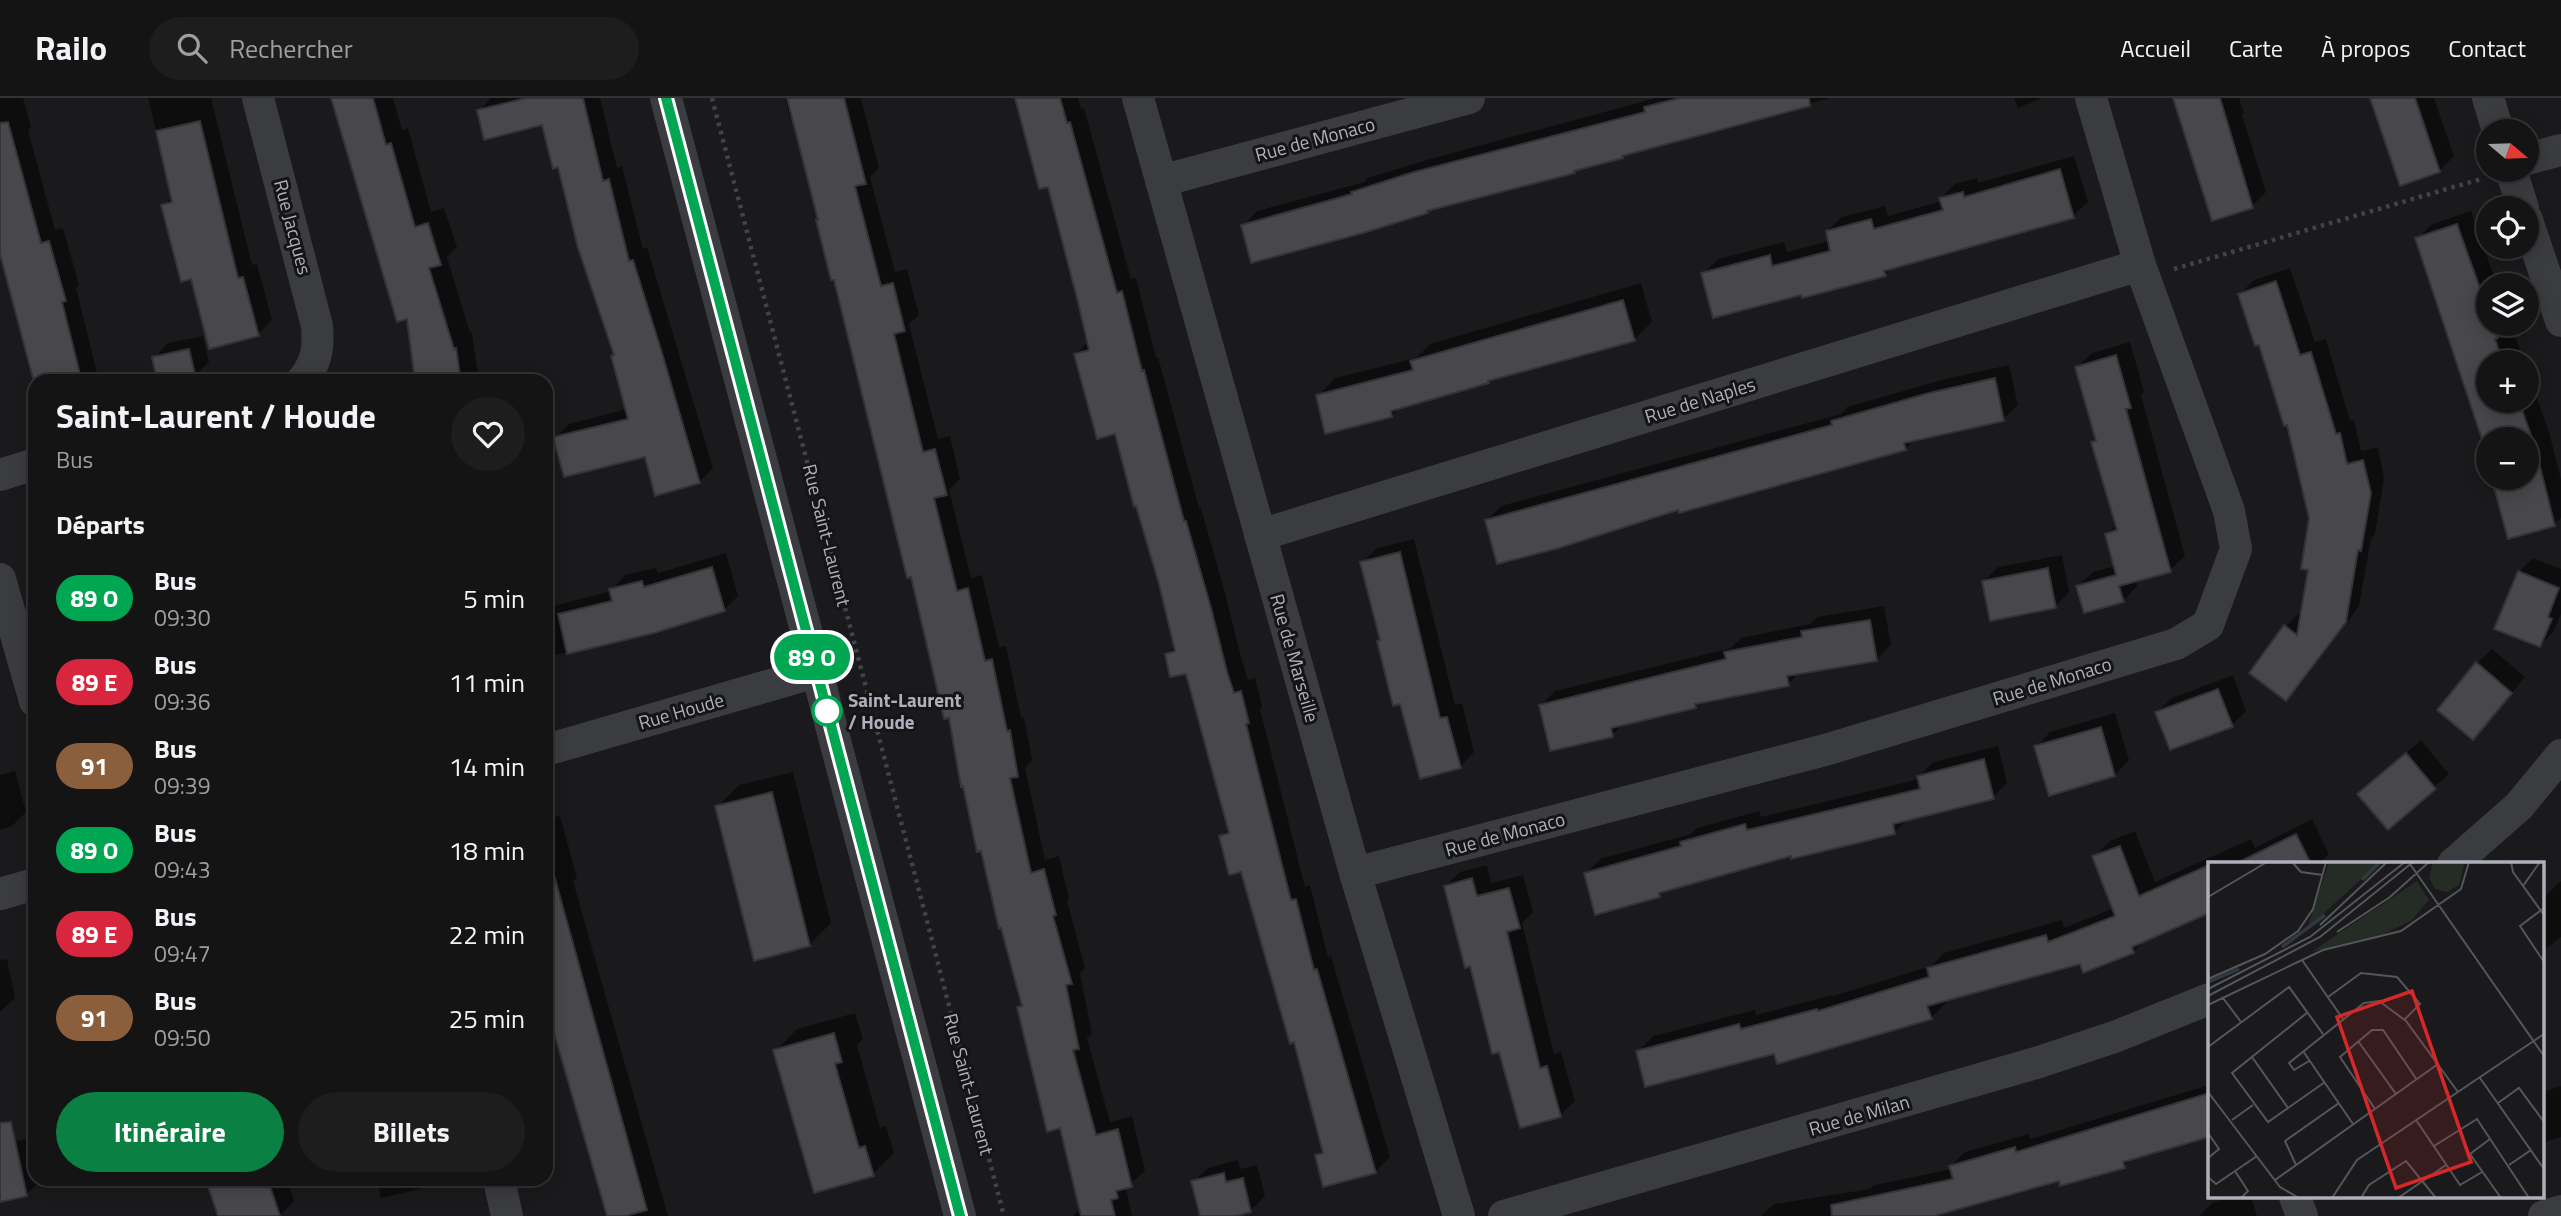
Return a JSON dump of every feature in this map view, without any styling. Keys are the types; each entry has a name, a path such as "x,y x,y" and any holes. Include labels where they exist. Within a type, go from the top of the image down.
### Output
{"street":[{"name":"Rue Jacques","path":"258,98 314,309 318,339 309,370"},
{"path":"666,98 960,1216"},
{"name":"Rue de Marseille","path":"1138,98 1355,873 1459,1216"},
{"name":"Rue de Monaco","path":"1161,181 1469,98"},
{"name":"Rue de Monaco","path":"1355,873 1825,750 2176,644 2208,625 2236,549 2229,511 2140,265 2091,98"},
{"path":"2488,98 2494,119"},
{"path":"2539,156 2561,150"},
{"path":"2539,256 2561,321"},
{"name":"Rue de Naples","path":"1260,535 2140,265"},
{"path":"0,475 28,466"},
{"path":"0,579 28,677"},
{"name":"Rue Houde","path":"553,748 816,672"},
{"path":"2455,862 2519,806 2561,755"},
{"path":"0,894 28,886"},
{"name":"Rue de Milan","path":"1504,1216 2036,1063 2117,1036 2208,999"},
{"path":"500,1186 508,1216"},
{"path":"2295,1198 2302,1216"},
{"path":"2544,1216 2561,1211"}],"path":[{"name":"Rue Saint-Laurent","path":"712,98 1004,1216"},
{"path":"2170,270 2476,180"},
{"path":"848,663 859,660"}],"building":[{"path":"331,98 373,98 386,145 391,143 415,227 428,223 441,265 429,268 454,349 456,348 460,374 414,374 407,319 397,322"},
{"path":"526,98 583,98 603,181 609,179 629,261 633,260 700,483 655,496 645,457 564,477 553,437 628,419 611,356 614,355 578,248 558,167 553,169 542,125 484,140 477,110"},
{"path":"787,98 844,98 866,184 855,186 881,286 893,283 905,331 894,334 923,452 935,449 947,495 934,498 957,591 968,588 985,661 992,659 1007,731 1010,730 1018,777 1010,778 1031,873 1044,869 1056,915 1053,916 1072,984 1066,985 1079,1049 1073,1050 1096,1135 1118,1129 1132,1187 1116,1191 1118,1198 1111,1200 1115,1216 1081,1216 1060,1128 1047,1132 1017,1007 1022,1006 1001,928 999,929 981,851 977,852 963,786 961,787 949,718 944,719 911,577 907,578"},
{"path":"1015,98 1060,98 1067,123 1070,122 1117,293 1122,291 1227,672 1234,693 1241,691 1249,723 1246,724 1291,900 1296,899 1314,970 1317,969 1376,1173 1323,1187 1315,1155 1323,1153 1294,1042 1290,1044 1241,872 1229,875 1219,836 1229,833 1186,674 1170,677 1165,654 1175,651 1159,584 1136,506 1134,507 1115,434 1097,439 1074,354 1089,350 1078,302 1048,187 1039,189"},
{"path":"1680,98 1809,98 1810,106 1622,156 1623,158 1574,171 1575,173 1427,211 1428,213 1363,233 1251,263 1241,225 1352,194 1351,192 1414,172 1645,112 1644,107"},
{"path":"2173,98 2220,98 2253,208 2212,221"},
{"path":"2370,98 2415,98 2440,172 2400,186"},
{"path":"200,121 238,278 243,277 259,336 209,349 191,279 181,282 161,205 172,202 156,131"},
{"path":"8,122 41,243 49,241 66,301 62,302 80,374 32,374 0,254 0,123"},
{"path":"2060,169 2074,218 1884,271 1886,276 1713,318 1701,273 1770,255 1772,266 1830,251 1826,231 1871,219 1874,229 1943,210 1939,198 1963,192 1964,197"},
{"path":"2457,224 2476,277 2476,336 2498,338 2495,339 2499,350 2476,350 2476,413 2523,413 2528,427 2478,427 2415,238"},
{"path":"2276,281 2300,355 2311,352 2336,434 2340,433 2347,464 2363,460 2371,493 2346,622 2286,701 2249,673 2284,625 2297,635 2308,570 2301,569 2309,518 2287,425 2284,426 2259,345 2255,346 2238,294"},
{"path":"1623,300 1635,341 1488,381 1489,383 1391,411 1392,417 1325,434 1316,395 1413,370 1410,361"},
{"path":"189,349 195,374 155,374 152,357"},
{"path":"2116,355 2131,408 2126,409 2171,572 2119,586 2124,602 2084,613 2076,586 2116,575 2105,534 2117,530 2091,442 2096,441 2075,367"},
{"path":"1995,378 2004,421 1904,443 1906,450 1679,513 1678,510 1559,548 1497,564 1485,520 1832,425 1831,421 1929,393"},
{"path":"2539,463 2555,526 2508,539 2495,490 2539,490"},
{"path":"1400,552 1440,718 1447,717 1461,768 1420,779 1400,704 1393,706 1360,562"},
{"path":"712,567 725,611 654,633 567,654 558,614 612,601 609,589 642,581 644,587"},
{"path":"2048,568 2056,608 1990,621 1982,581"},
{"path":"2518,571 2559,588 2548,617 2552,619 2540,647 2494,629"},
{"path":"1870,620 1877,661 1787,676 1789,686 1695,704 1696,708 1611,728 1613,737 1550,751 1539,705 1726,659 1724,652 1802,637 1801,631"},
{"path":"2476,662 2512,693 2473,740 2437,710"},
{"path":"2218,689 2233,727 2170,750 2155,712"},
{"path":"2101,727 2115,776 2049,796 2034,746"},
{"path":"2406,753 2436,789 2388,830 2357,794"},
{"path":"1984,759 1994,799 1893,824 1895,834 1791,859 1791,856 1659,893 1660,897 1595,915 1584,873 1681,846 1680,842 1745,824 1747,830 1920,789 1917,776"},
{"path":"772,792 810,946 754,961 715,806"},
{"path":"2296,834 2310,862 2239,862"},
{"path":"2120,846 2139,896 2208,865 2208,913 2132,947 2134,953 2083,973 2080,964 1927,1006 1932,1019 1777,1064 1774,1054 1645,1087 1636,1051 1739,1024 1741,1029 1817,1009 1818,1011 1929,977 1927,968 2046,935 2048,942 2115,916 2092,856"},
{"path":"553,875 647,1210 625,1216 607,1216 553,1029"},
{"path":"1472,878 1477,896 1509,888 1520,928 1507,932 1540,1068 1547,1066 1561,1117 1520,1128 1499,1052 1492,1054 1470,966 1465,968 1444,886"},
{"path":"834,1033 842,1062 835,1064 859,1148 865,1146 874,1176 814,1193 773,1050"},
{"path":"2208,1093 2208,1137 2123,1162 2125,1168 2060,1186 2059,1181 1934,1216 1832,1216 1831,1205 1953,1179 1949,1166 2015,1147 2016,1152"},
{"path":"11,1122 27,1196 0,1202 0,1123"},
{"path":"1224,1173 1226,1182 1243,1178 1251,1212 1236,1216 1200,1216 1191,1181"},
{"path":"208,1186 270,1186 280,1216 218,1216"}],"bus line":[{"path":"666,98 960,1216"}],"place":[{"name":"Saint-Laurent / Houde","path":"827,711"}]}
